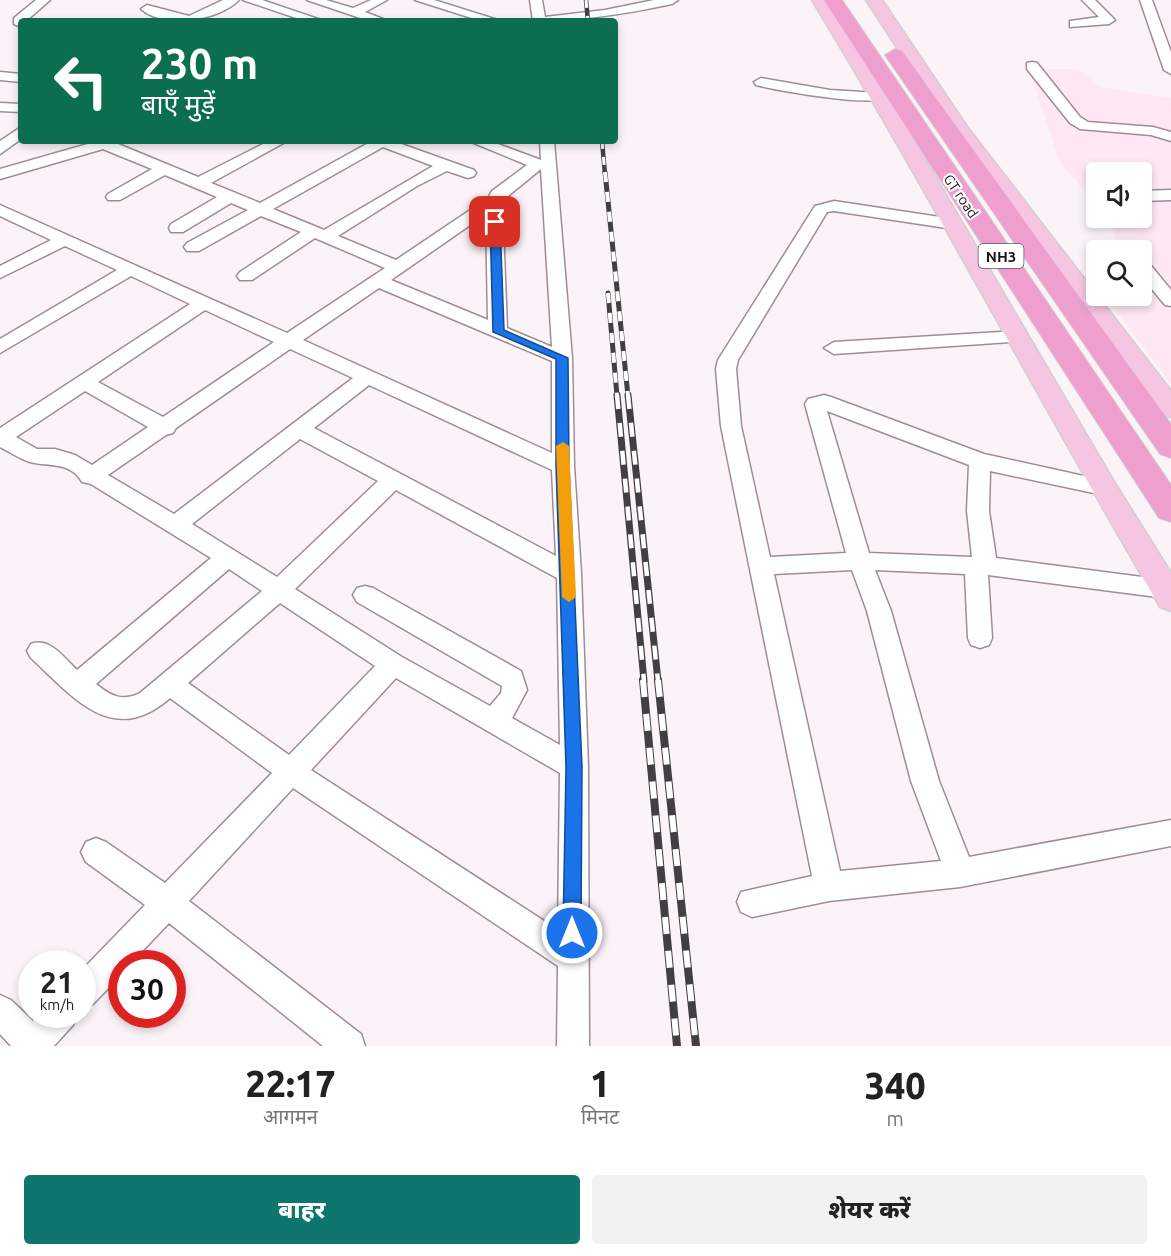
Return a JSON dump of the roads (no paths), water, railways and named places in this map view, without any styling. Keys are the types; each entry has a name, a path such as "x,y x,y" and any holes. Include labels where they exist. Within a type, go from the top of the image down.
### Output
{"highway":[{"name":"GT road","path":"833,0 1171,510"},
{"name":"GT road","path":"855,0 1171,447"}],"main road":[{"path":"820,0 879,97 1103,488 1168,594"},
{"path":"874,0 961,131 1171,409"}],"street":[{"path":"22,18 44,0"},
{"path":"159,0 144,12 173,18"},
{"path":"194,18 233,0"},
{"path":"249,0 308,18"},
{"path":"313,0 373,18"},
{"path":"354,12 381,0"},
{"path":"421,0 484,18"},
{"path":"523,0 537,2 540,18"},
{"path":"559,18 672,0"},
{"path":"1074,24 1109,20 1088,0"},
{"path":"1146,0 1171,70"},
{"path":"1032,66 1079,123 1091,128 1153,130 1171,137"},
{"path":"0,76 18,78"},
{"path":"761,81 830,94 879,97"},
{"path":"0,107 18,108"},
{"path":"0,148 18,126"},
{"path":"0,174 102,144"},
{"path":"113,144 162,170 398,267"},
{"path":"196,184 274,144"},
{"path":"193,247 257,209 377,144"},
{"path":"391,144 468,173"},
{"path":"90,477 166,428 288,341 494,201 498,194 538,164 484,144"},
{"path":"548,144 562,358 563,466 574,767 573,1046"},
{"path":"246,276 446,165"},
{"path":"114,197 162,170"},
{"path":"1152,196 1171,195"},
{"path":"177,228 229,197"},
{"path":"494,201 498,332"},
{"path":"829,887 731,426 725,380 728,360 821,209 834,206 952,225"},
{"path":"0,210 202,304 368,376 563,466"},
{"path":"0,273 63,240"},
{"path":"0,347 129,270"},
{"path":"1152,278 1171,301"},
{"path":"378,281 562,358"},
{"path":"202,304 0,438 34,456 61,457 90,477 228,557 393,664 574,767"},
{"path":"834,348 1017,337"},
{"path":"174,526 368,376"},
{"path":"86,383 166,428"},
{"path":"960,873 925,781 879,610 860,561 816,403 824,402 980,461 1103,488"},
{"path":"300,430 568,573"},
{"path":"980,461 978,511 980,638"},
{"path":"40,651 77,685 116,708 128,710 149,701 279,590 393,480"},
{"path":"77,685 228,557"},
{"path":"760,566 860,561 980,566 1168,594"},
{"path":"365,596 512,680 516,684 515,691 494,721"},
{"path":"96,978 393,664"},
{"path":"170,684 290,771 572,957"},
{"path":"752,902 829,887 960,873 1171,833"},
{"path":"96,852 168,903 349,1046"},
{"path":"0,1011 33,1045 49,1028"}],"railway":[{"path":"586,0 588,18"},
{"path":"602,144 605,174"},
{"path":"605,172 628,396"},
{"path":"608,293 617,396"},
{"path":"617,395 644,681"},
{"path":"628,395 658,681"},
{"path":"643,680 677,1046"},
{"path":"658,680 696,1046"}]}
